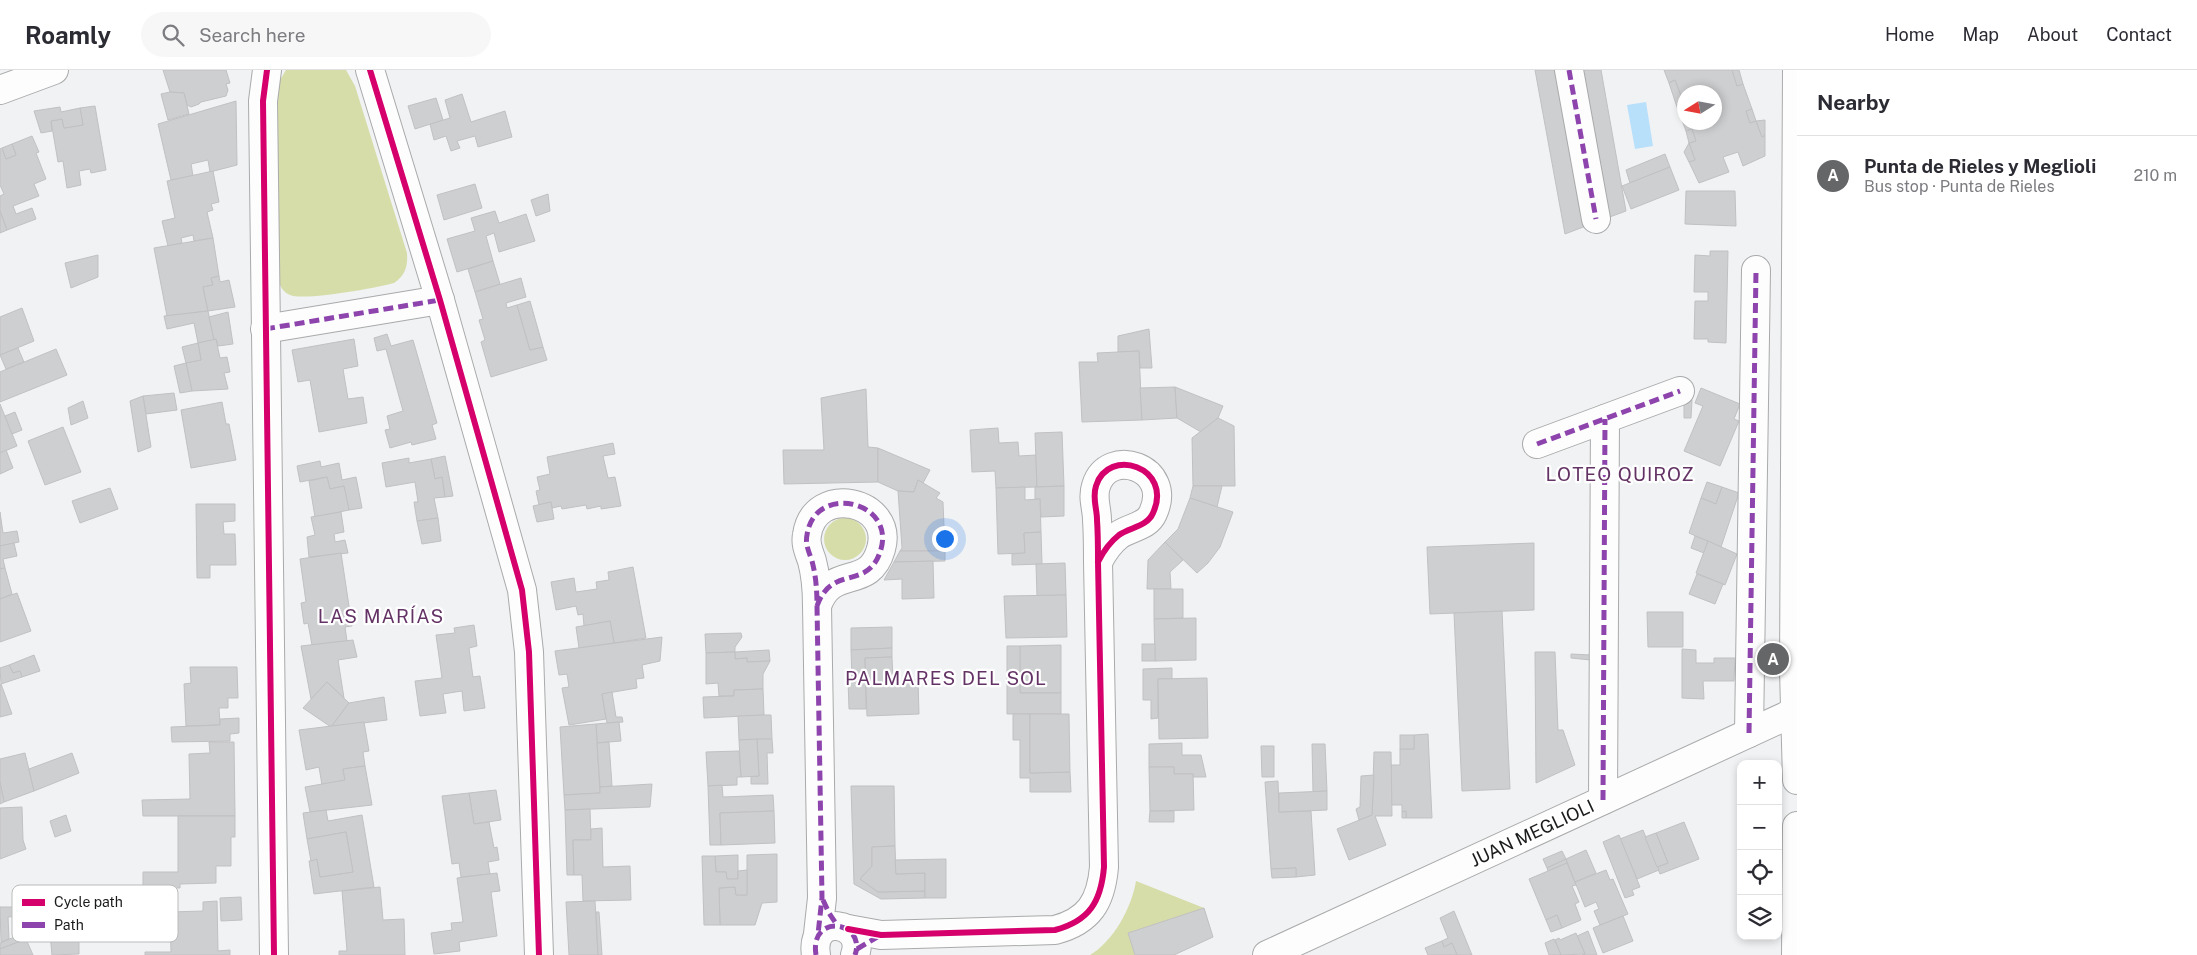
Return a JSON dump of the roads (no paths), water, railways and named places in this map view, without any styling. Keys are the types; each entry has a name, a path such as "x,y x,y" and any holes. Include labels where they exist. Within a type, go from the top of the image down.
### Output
{"street":[{"path":"0,90 54,70"},
{"path":"267,70 263,101 274,955"},
{"path":"370,70 440,300 514,557 527,618 539,955"},
{"path":"1569,70 1596,218"},
{"path":"1797,70 1797,780"},
{"path":"1749,733 1756,270"},
{"path":"265,329 440,300"},
{"path":"1537,444 1680,391"},
{"path":"1603,800 1605,419"},
{"path":"818,606 822,898 838,941 881,935 1054,930 1068,926 1081,919 1091,909 1099,896 1104,867 1098,562"},
{"name":"JUAN MEGLIOLI","path":"1267,955 1796,711"},
{"path":"1796,955 1797,826"}],"water":[{"path":"1646,102 1653,146 1635,149 1627,105"}],"place":[{"name":"Punta de Rieles y Meglioli","path":"1773,659"}],"district":[{"name":"LOTEO QUIROZ","path":"1620,474"},
{"name":"LAS MARÍAS","path":"381,616"},
{"name":"PALMARES DEL SOL","path":"946,678"}]}
